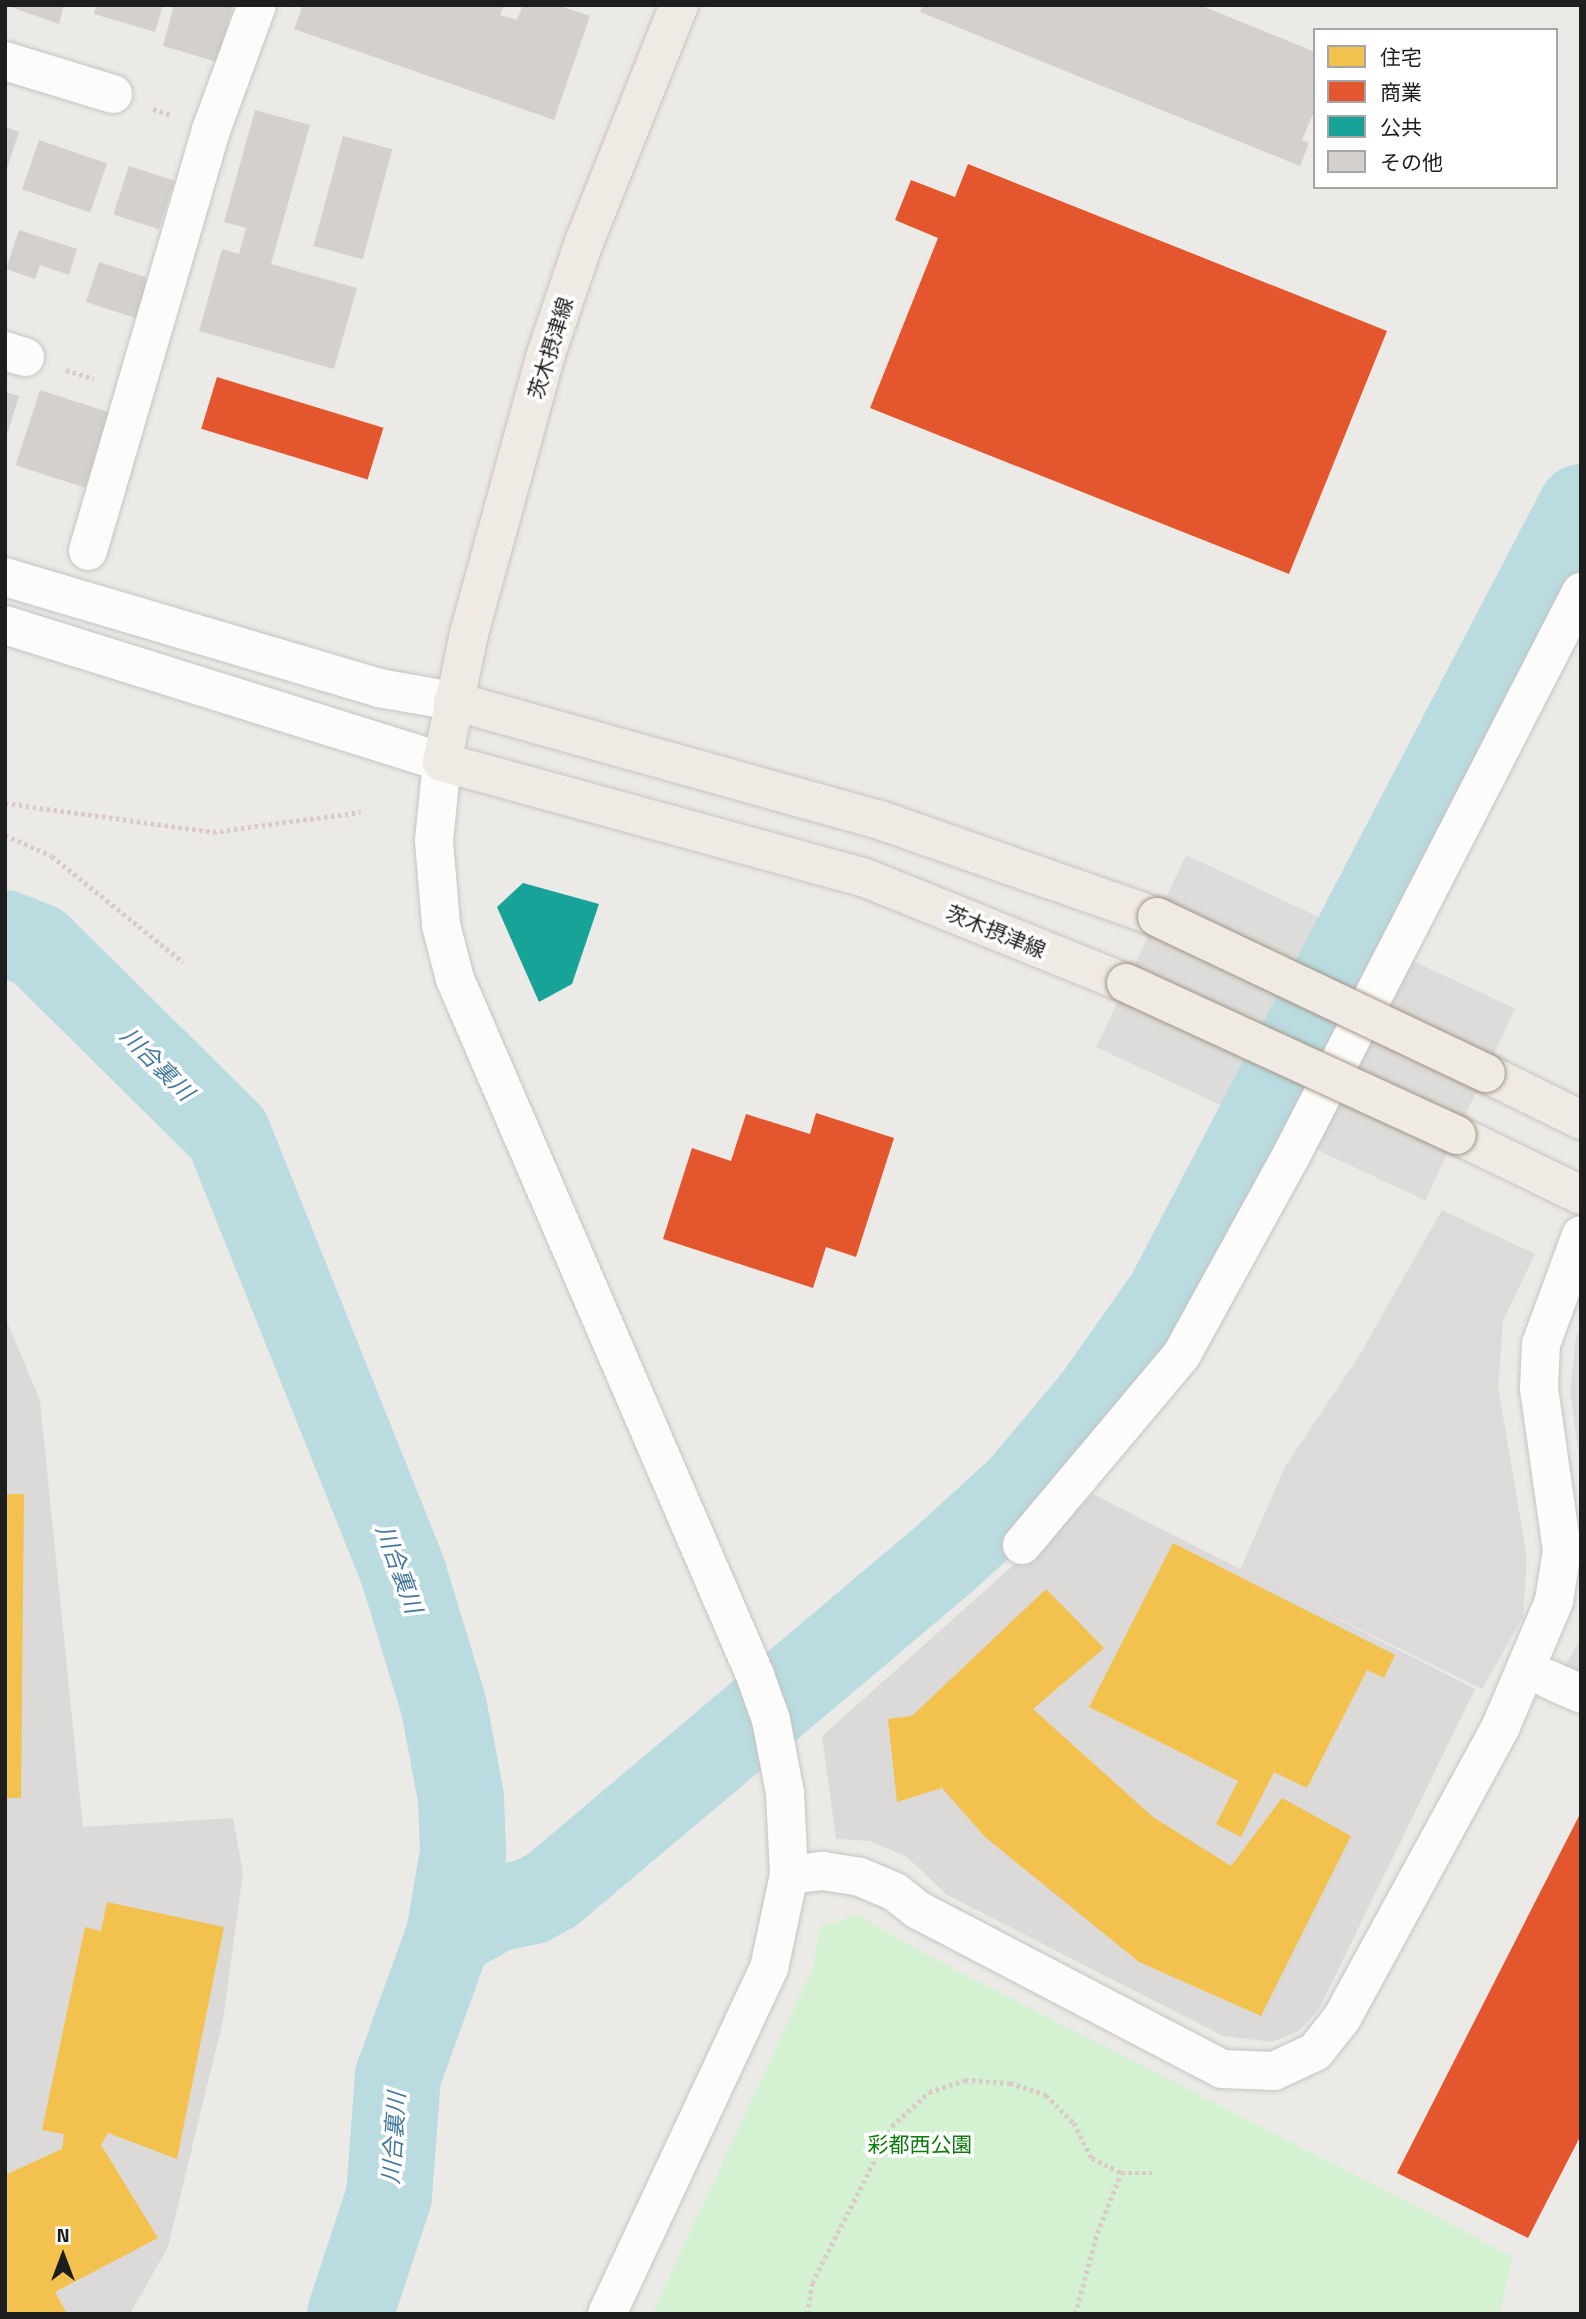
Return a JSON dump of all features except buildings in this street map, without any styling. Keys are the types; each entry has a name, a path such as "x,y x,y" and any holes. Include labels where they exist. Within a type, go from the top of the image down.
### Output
{"main road":[{"name":"茨木摂津線","path":"680,5 584,242 546,354 453,701 442,762 863,877 1126,983 1581,1195"},
{"path":"453,701 877,819 1157,916 1581,1120"}],"street":[{"path":"88,551 211,130 257,5"},
{"path":"5,61 113,94"},
{"path":"5,577 379,688 453,701"},
{"path":"1022,1545 1182,1354 1292,1154 1581,592"},
{"path":"5,625 442,762 434,841 440,925 456,979 738,1635 769,1711 783,1778 789,1875 769,1968 607,2314"},
{"path":"789,1875 822,1871 860,1877 895,1892 918,1910 1222,2069 1274,2071 1315,2052 1342,2018 1501,1726 1554,1601 1562,1550 1539,1388 1541,1345 1578,1247"}],"path":[{"path":"113,94 211,130"},
{"path":"15,354 135,391"},
{"path":"5,803 213,832 361,811"},
{"path":"5,835 52,856 183,962"},
{"path":"807,2314 812,2283 892,2126 929,2092 965,2080 1010,2083 1046,2095 1074,2123 1092,2158 1121,2173 1156,2174"},
{"path":"1075,2314 1097,2233 1121,2173"}],"shaded area":[{"path":"1442,1210 1535,1254 1503,1321 1498,1387 1527,1558 1523,1617 1482,1689 1240,1570 1285,1467 1359,1356"},
{"path":"5,1317 40,1400 83,1827 233,1818 243,1873 223,2020 168,2247 130,2314 5,2314"},
{"path":"1581,1328 1581,1469 1570,1392 1576,1337"},
{"path":"1093,1494 1475,1689 1319,2009 1299,2031 1272,2042 1223,2036 947,1895 907,1857 870,1841 836,1839 822,1736"},
{"path":"1581,1638 1581,1675 1564,1668"}],"green space":[{"name":"彩都西公園","path":"858,1915 914,1948 1512,2256 1500,2314 652,2314 813,1968 820,1927"}],"pier":[{"path":"1186,855 1515,1008 1425,1201 1096,1047"}],"waterway":[{"path":"449,1935 495,1909 532,1901 552,1890 942,1561 1020,1490 1095,1401 1169,1296 1581,507"},
{"name":"川合裏川","path":"5,933 38,946 228,1134 404,1575 444,1707 461,1798 463,1853 449,1935 398,2076 389,2196 350,2314"}]}
